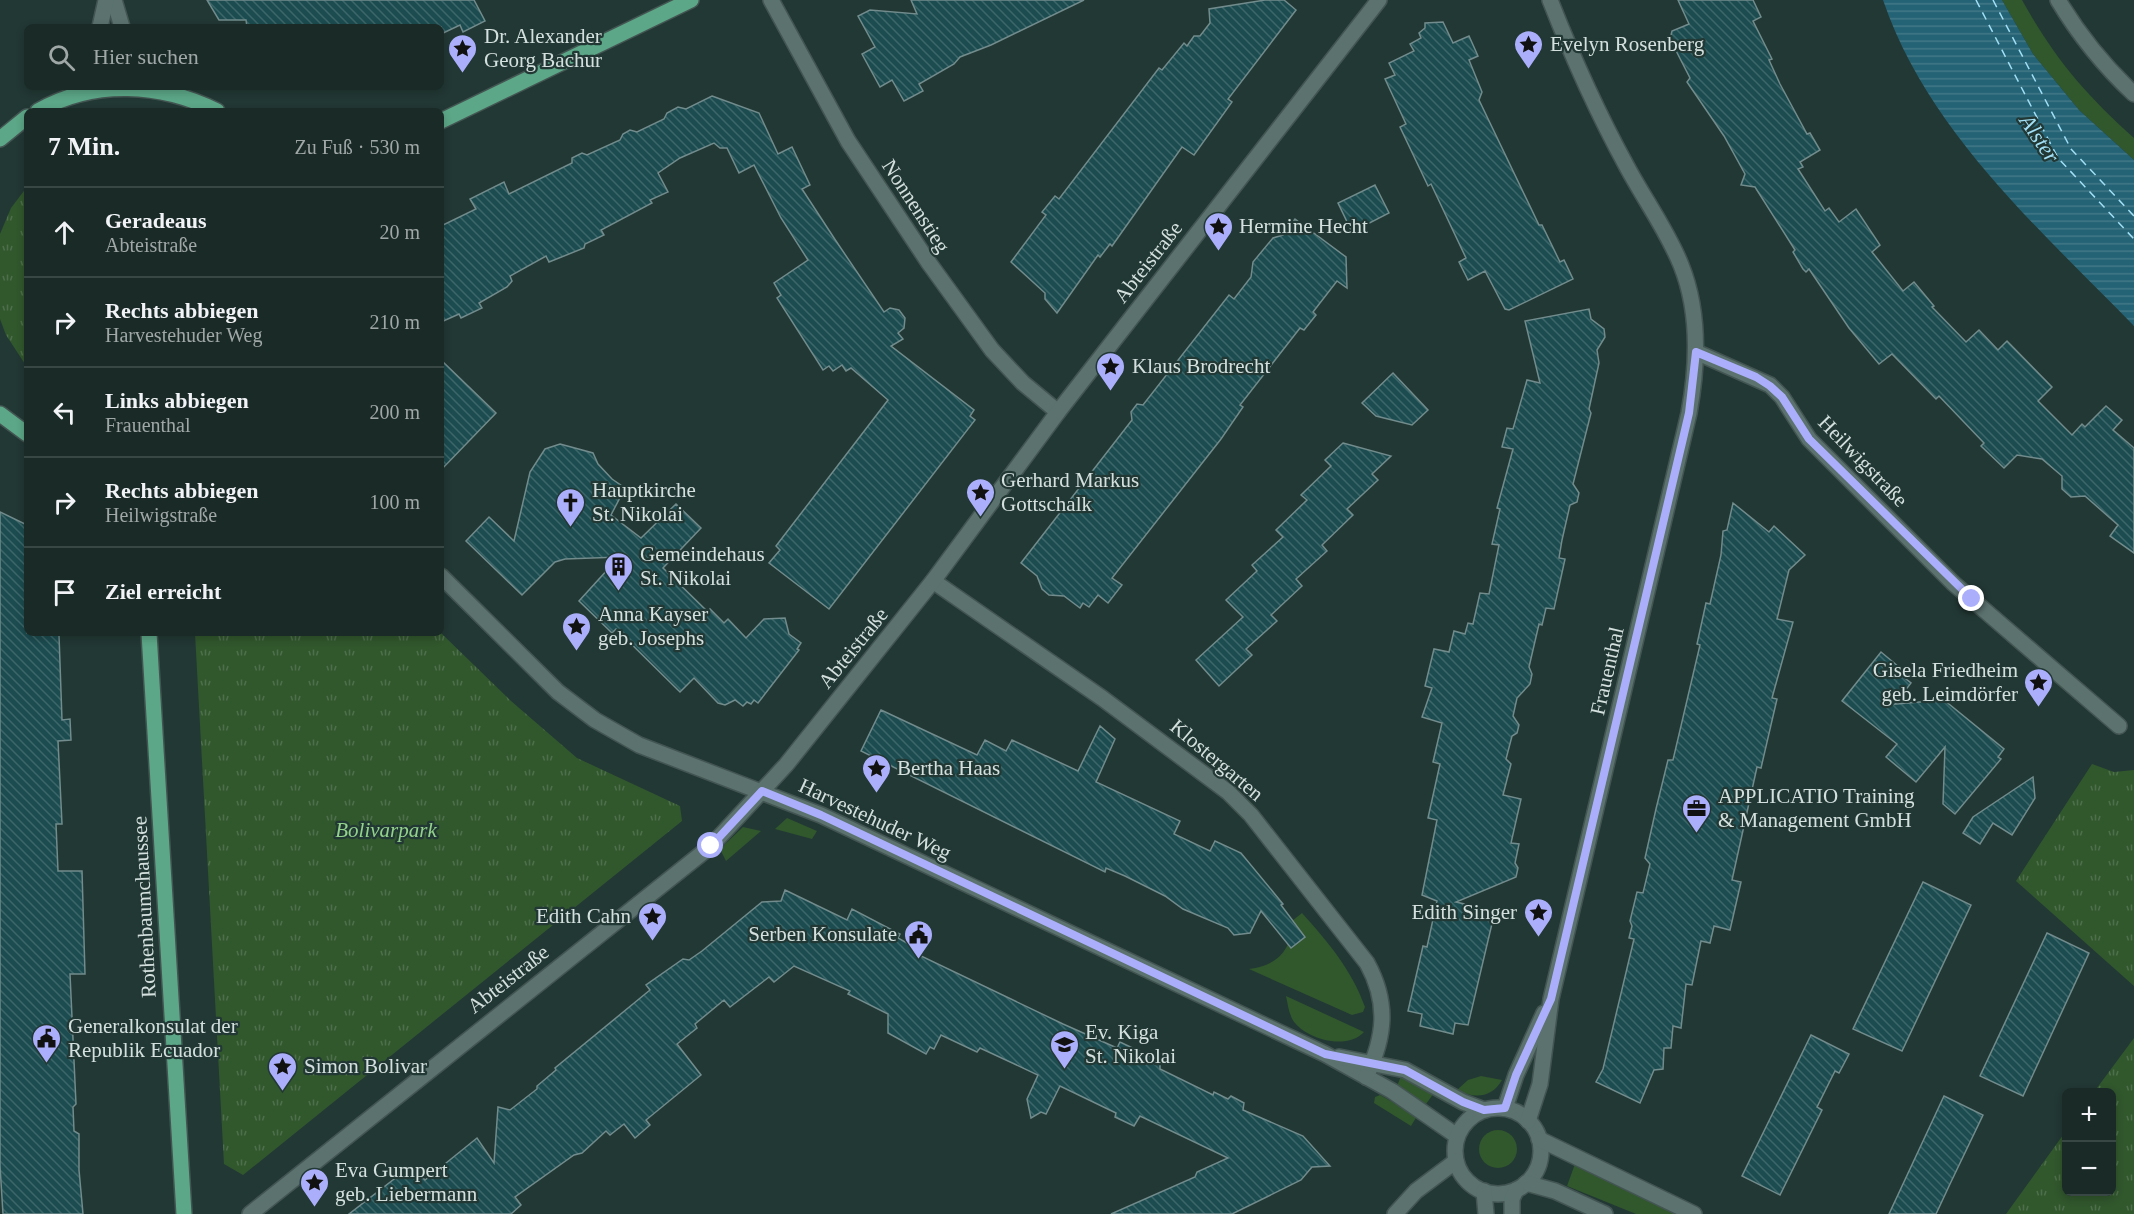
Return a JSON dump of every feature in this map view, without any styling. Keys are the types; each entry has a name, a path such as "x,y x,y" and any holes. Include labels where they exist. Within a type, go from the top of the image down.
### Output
{"main road":[{"path":"444,120 691,0"},
{"path":"43,108 68,93 96,90"},
{"path":"159,90 176,94 210,108"},
{"path":"0,139 24,119"},
{"path":"0,414 24,432"},
{"name":"Rothenbaumchaussee","path":"149,636 184,1214"}],"street":[{"path":"101,24 106,0"},
{"path":"114,0 121,24"},
{"name":"Nonnenstieg","path":"771,0 848,141 934,272 992,350 1023,383 1058,412"},
{"name":"Abteistraße","path":"249,1214 711,846 786,765 933,581 1058,412 1379,0"},
{"path":"1550,0 1590,94 1680,263 1692,300 1696,352"},
{"path":"2058,0 2076,29 2111,73 2134,94"},
{"name":"Heilwigstraße","path":"1696,352 1756,377 1770,386 1782,397 1809,439 1953,583 2119,726"},
{"name":"Frauenthal","path":"1528,1121 1540,1084 1551,999 1689,413 1696,352"},
{"name":"Harvestehuder Weg","path":"444,579 558,692 595,720 660,754 821,815 1325,1054 1366,1077 1457,1136"},
{"name":"Klostergarten","path":"933,581 1177,752 1228,792 1251,815 1367,963 1375,978 1380,993 1383,1022 1381,1042 1366,1077"},
{"name":"Frauenthal","path":"1505,1108 1516,1075 1551,999"},
{"name":"Harvestehuder Weg","path":"1325,1054 1373,1062 1418,1075 1463,1102 1484,1110 1505,1108"},
{"path":"1505,1108 1518,1113 1528,1121 1539,1139 1694,1214"},
{"path":"1484,1110 1468,1120 1457,1136 1456,1161 1467,1181 1484,1191 1500,1194 1521,1186 1555,1191 1605,1214"},
{"path":"1512,1214 1512,1199 1538,1164 1539,1139"},
{"path":"1395,1214 1416,1191 1456,1161"},
{"path":"1484,1191 1486,1214"}],"green space":[{"path":"2002,0 2022,0 2059,58 2100,106 2134,138 2134,160 2079,110 2033,54"},
{"path":"24,191 24,362 6,335 0,319 0,234 11,208"},
{"name":"Bolivarpark","path":"195,636 444,636 511,701 577,758 680,806 682,821 243,1175 224,1164"},
{"path":"2092,764 2114,772 2134,770 2134,986 2016,881"},
{"path":"787,818 817,831 812,839 775,829"},
{"path":"743,827 761,831 726,861 720,849"},
{"path":"1302,913 1346,969 1360,994 1365,1007 1363,1012 1352,1015 1249,969 1268,964 1281,954 1290,940 1292,921"},
{"path":"1286,996 1364,1032 1348,1041 1339,1042 1309,1034 1293,1020"},
{"path":"2134,1038 2134,1214 2006,1214 2062,1137 2062,1196 2116,1196 2116,1088 2097,1088"},
{"path":"1401,1076 1434,1093 1426,1104 1397,1086"},
{"path":"1481,1076 1502,1080 1493,1090 1482,1095 1470,1095 1457,1090 1468,1080"},
{"path":"1380,1095 1417,1116 1411,1126 1374,1103 1375,1097"},
{"path":"1498,1130 1511,1136 1517,1149 1511,1162 1498,1168 1485,1162 1479,1149 1485,1136"},
{"path":"1575,1164 1675,1214 1636,1214 1567,1186"}],"water":[{"name":"Alster","path":"1883,0 2002,0 2033,54 2079,110 2134,160 2134,326 2025,215 1957,136 1928,93 1903,48"}],"building":[{"path":"207,0 474,0 485,21 463,32 460,25 444,33 444,24 247,24 246,20 219,20"},
{"path":"911,0 1084,0 991,45 960,57 954,64 919,84 923,91 904,101 892,80 880,87 862,54 875,47 858,16 870,10 917,14"},
{"path":"1265,0 1284,0 1296,10 1228,99 1232,102 1194,155 1182,147 1112,246 1110,244 1100,257 1098,255 1057,313 1045,299 1045,293 1011,262 1046,215 1042,212 1055,196 1059,199 1159,68 1162,70 1184,43 1187,46 1194,36 1200,36 1210,23 1209,9"},
{"path":"1678,0 1753,0 1761,17 1753,21 1772,59 1769,60 1807,134 1810,133 1820,150 1800,162 1803,167 1798,169 1825,211 1829,208 1839,222 1856,209 1880,245 1872,252 1903,291 1914,282 1934,306 1932,307 1966,342 1979,330 1998,350 2007,341 2052,387 2038,401 2072,435 2082,424 2085,427 2106,406 2122,420 2113,430 2134,448 2134,553 2110,536 2118,525 2085,496 2071,497 2062,489 2062,476 2042,459 2017,455 2004,468 1981,446 1984,443 1939,396 1936,399 1892,354 1879,364 1849,328 1809,269 1806,272 1803,269 1793,252 1795,250 1755,187 1741,185 1745,174 1724,136 1687,82 1690,78 1670,39 1672,31 1689,24"},
{"path":"1443,22 1453,43 1469,36 1478,56 1469,60 1482,92 1479,100 1539,225 1542,225 1560,262 1564,260 1573,279 1509,310 1505,309 1485,271 1468,280 1459,262 1466,258 1431,184 1428,186 1400,127 1406,124 1385,79 1395,75 1389,63 1414,51 1410,44 1421,38 1419,33 1425,28 1425,23"},
{"path":"712,96 759,113 778,154 792,147 810,185 802,189 836,241 884,312 890,308 899,310 905,318 904,328 898,333 903,339 891,346 974,410 970,416 975,420 829,609 769,563 780,550 776,546 888,400 851,368 846,371 842,365 833,371 829,366 823,370 777,298 781,295 774,283 808,260 781,218 754,165 739,173 727,148 720,148 714,143 680,158 658,173 668,192 650,200 652,203 601,230 604,235 585,244 584,248 549,262 546,256 510,276 512,281 507,287 479,303 482,308 461,318 459,314 444,321 444,225 476,209 470,199 504,182 509,194 572,163 572,158 582,153 587,155 620,140 623,134 630,130 637,132 664,119 667,113 678,107 686,109"},
{"path":"1375,185 1389,213 1352,232 1338,203"},
{"path":"1295,219 1346,257 1347,288 1337,281 1313,312 1316,315 1304,330 1300,328 1240,405 1243,407 1221,439 1112,578 1122,585 1108,603 1098,595 1089,607 1083,603 1080,608 1064,596 1049,595 1042,589 1037,576 1021,563 1132,420 1131,412 1137,404 1143,405 1229,295 1234,299 1251,277 1253,262 1273,238 1283,235"},
{"path":"1589,309 1591,319 1604,329 1605,337 1597,350 1599,363 1589,409 1591,413 1573,484 1579,493 1577,502 1570,505 1562,540 1559,558 1565,559 1554,609 1546,608 1542,625 1539,624 1529,667 1532,674 1530,684 1517,698 1513,716 1519,725 1517,733 1512,736 1506,759 1511,764 1503,795 1521,799 1511,843 1519,844 1515,863 1518,868 1516,877 1456,902 1495,911 1468,1025 1455,1023 1453,1034 1420,1026 1422,1014 1408,1011 1423,946 1427,947 1437,901 1422,895 1437,820 1428,818 1440,764 1433,762 1442,723 1422,717 1432,688 1425,686 1434,649 1449,652 1454,631 1465,634 1468,623 1473,624 1480,593 1489,594 1499,545 1492,544 1500,509 1497,508 1513,449 1502,447 1507,428 1513,429 1527,380 1540,383 1525,321"},
{"path":"444,363 496,413 444,467"},
{"path":"1393,373 1428,410 1412,425 1376,416 1362,403"},
{"path":"1343,443 1391,456 1372,474 1378,480 1347,509 1353,515 1322,545 1327,551 1296,579 1302,586 1271,615 1277,621 1246,649 1252,655 1219,686 1196,660 1243,617 1226,600 1257,571 1252,565 1283,537 1276,530 1307,500 1301,495 1331,466 1325,460"},
{"path":"560,444 593,453 598,464 612,479 625,488 611,515 641,538 676,504 701,528 663,568 708,612 710,609 724,623 728,619 746,638 764,619 785,618 789,634 801,643 797,649 799,650 758,703 754,700 751,704 747,702 743,706 735,700 725,705 718,703 694,678 680,692 616,629 612,633 579,601 619,557 565,559 555,562 522,595 466,541 489,517 514,541 530,472 545,449"},
{"path":"1733,503 1769,532 1774,526 1805,555 1789,570 1777,619 1793,622 1772,698 1777,699 1761,768 1757,767 1732,880 1741,882 1730,930 1714,926 1710,943 1701,941 1692,985 1686,984 1681,1028 1673,1026 1671,1048 1664,1048 1663,1069 1654,1070 1640,1103 1596,1082 1603,1069 1634,939 1629,938 1632,926 1630,921 1637,892 1643,893 1650,864 1645,858 1656,809 1668,760 1673,760 1700,645 1697,644 1706,603 1710,604 1721,555 1723,531 1727,530"},
{"path":"0,512 24,524 24,636 59,636 62,720 70,719 71,740 58,741 62,824 56,824 58,871 82,871 85,974 70,974 76,1104 73,1107 74,1131 79,1134 83,1214 3,1214 0,1166"},
{"path":"1881,652 1899,667 1896,671 1911,683 1895,704 1944,700 2004,749 1998,757 2001,759 1955,814 1943,804 1945,747 1916,782 1886,757 1897,744 1842,701"},
{"path":"881,710 977,755 985,740 1006,751 1012,740 1078,771 1100,726 1115,739 1096,782 1180,821 1174,834 1210,851 1215,841 1241,853 1283,904 1281,905 1305,937 1291,948 1261,911 1250,933 1234,935 1228,928 1183,909 1165,896 1125,876 1106,868 1105,872 861,751"},
{"path":"2033,777 2035,798 2012,835 1993,823 1980,844 1963,833 1973,817"},
{"path":"1923,882 1971,905 1902,1051 1853,1029"},
{"path":"785,890 847,920 852,909 900,934 898,938 919,950 921,956 1117,1048 1120,1042 1160,1061 1160,1069 1213,1095 1214,1092 1228,1099 1231,1096 1244,1103 1243,1110 1303,1136 1330,1166 1312,1167 1301,1180 1232,1214 1111,1214 1195,1177 1197,1172 1228,1158 1140,1116 1134,1126 1115,1117 1116,1113 1060,1086 1046,1114 1041,1112 1031,1118 1027,1099 1038,1075 980,1048 977,1052 941,1035 934,1049 930,1047 926,1054 888,1033 888,1014 848,994 850,991 794,966 774,982 769,977 730,1007 724,1000 695,1024 697,1028 677,1044 701,1075 646,1120 650,1125 635,1138 624,1124 610,1135 606,1131 582,1153 574,1155 515,1197 521,1205 511,1214 349,1214 411,1166 425,1180 477,1138 494,1163 498,1107 510,1110 537,1089 537,1086 556,1070 555,1068 650,990 646,985 683,959 689,960 702,951 762,902 781,901"},
{"path":"2047,933 2089,953 2023,1096 1980,1076"},
{"path":"1811,1035 1849,1054 1839,1073 1835,1071 1817,1107 1822,1110 1780,1195 1742,1176"},
{"path":"1944,1096 1983,1115 1936,1214 1889,1214"}],"ferry route":[{"path":"1976,0 2058,158 2134,239"},
{"path":"1993,0 2071,149 2134,216"}],"place":[{"name":"Evelyn Rosenberg","path":"1529,70"},
{"name":"Dr. Alexander Georg Bachur","path":"463,74"},
{"name":"Hermine Hecht","path":"1218,252"},
{"name":"Klaus Brodrecht","path":"1111,392"},
{"name":"Gerhard Markus Gottschalk","path":"980,518"},
{"name":"Hauptkirche St. Nikolai","path":"571,528"},
{"name":"Gemeindehaus St. Nikolai","path":"619,592"},
{"name":"Anna Kayser geb. Josephs","path":"577,652"},
{"name":"Gisela Friedheim geb. Leimdörfer","path":"2039,708"},
{"name":"Bertha Haas","path":"876,794"},
{"name":"APPLICATIO Training & Management GmbH","path":"1697,834"},
{"name":"Edith Singer","path":"1538,938"},
{"name":"Edith Cahn","path":"652,942"},
{"name":"Serben Konsulate","path":"918,960"},
{"name":"Generalkonsulat der Republik Ecuador","path":"47,1064"},
{"name":"Ev. Kiga St. Nikolai","path":"1064,1070"},
{"name":"Simon Bolivar","path":"283,1092"},
{"name":"Eva Gumpert geb. Liebermann","path":"314,1208"}],"route":[{"path":"711,846 762,791 821,815 1325,1054 1405,1070 1418,1075 1463,1102 1484,1110 1505,1108 1516,1075 1551,999 1689,413 1695,377 1696,352 1756,377 1770,386 1782,397 1809,439 1953,583 1972,599"}]}
